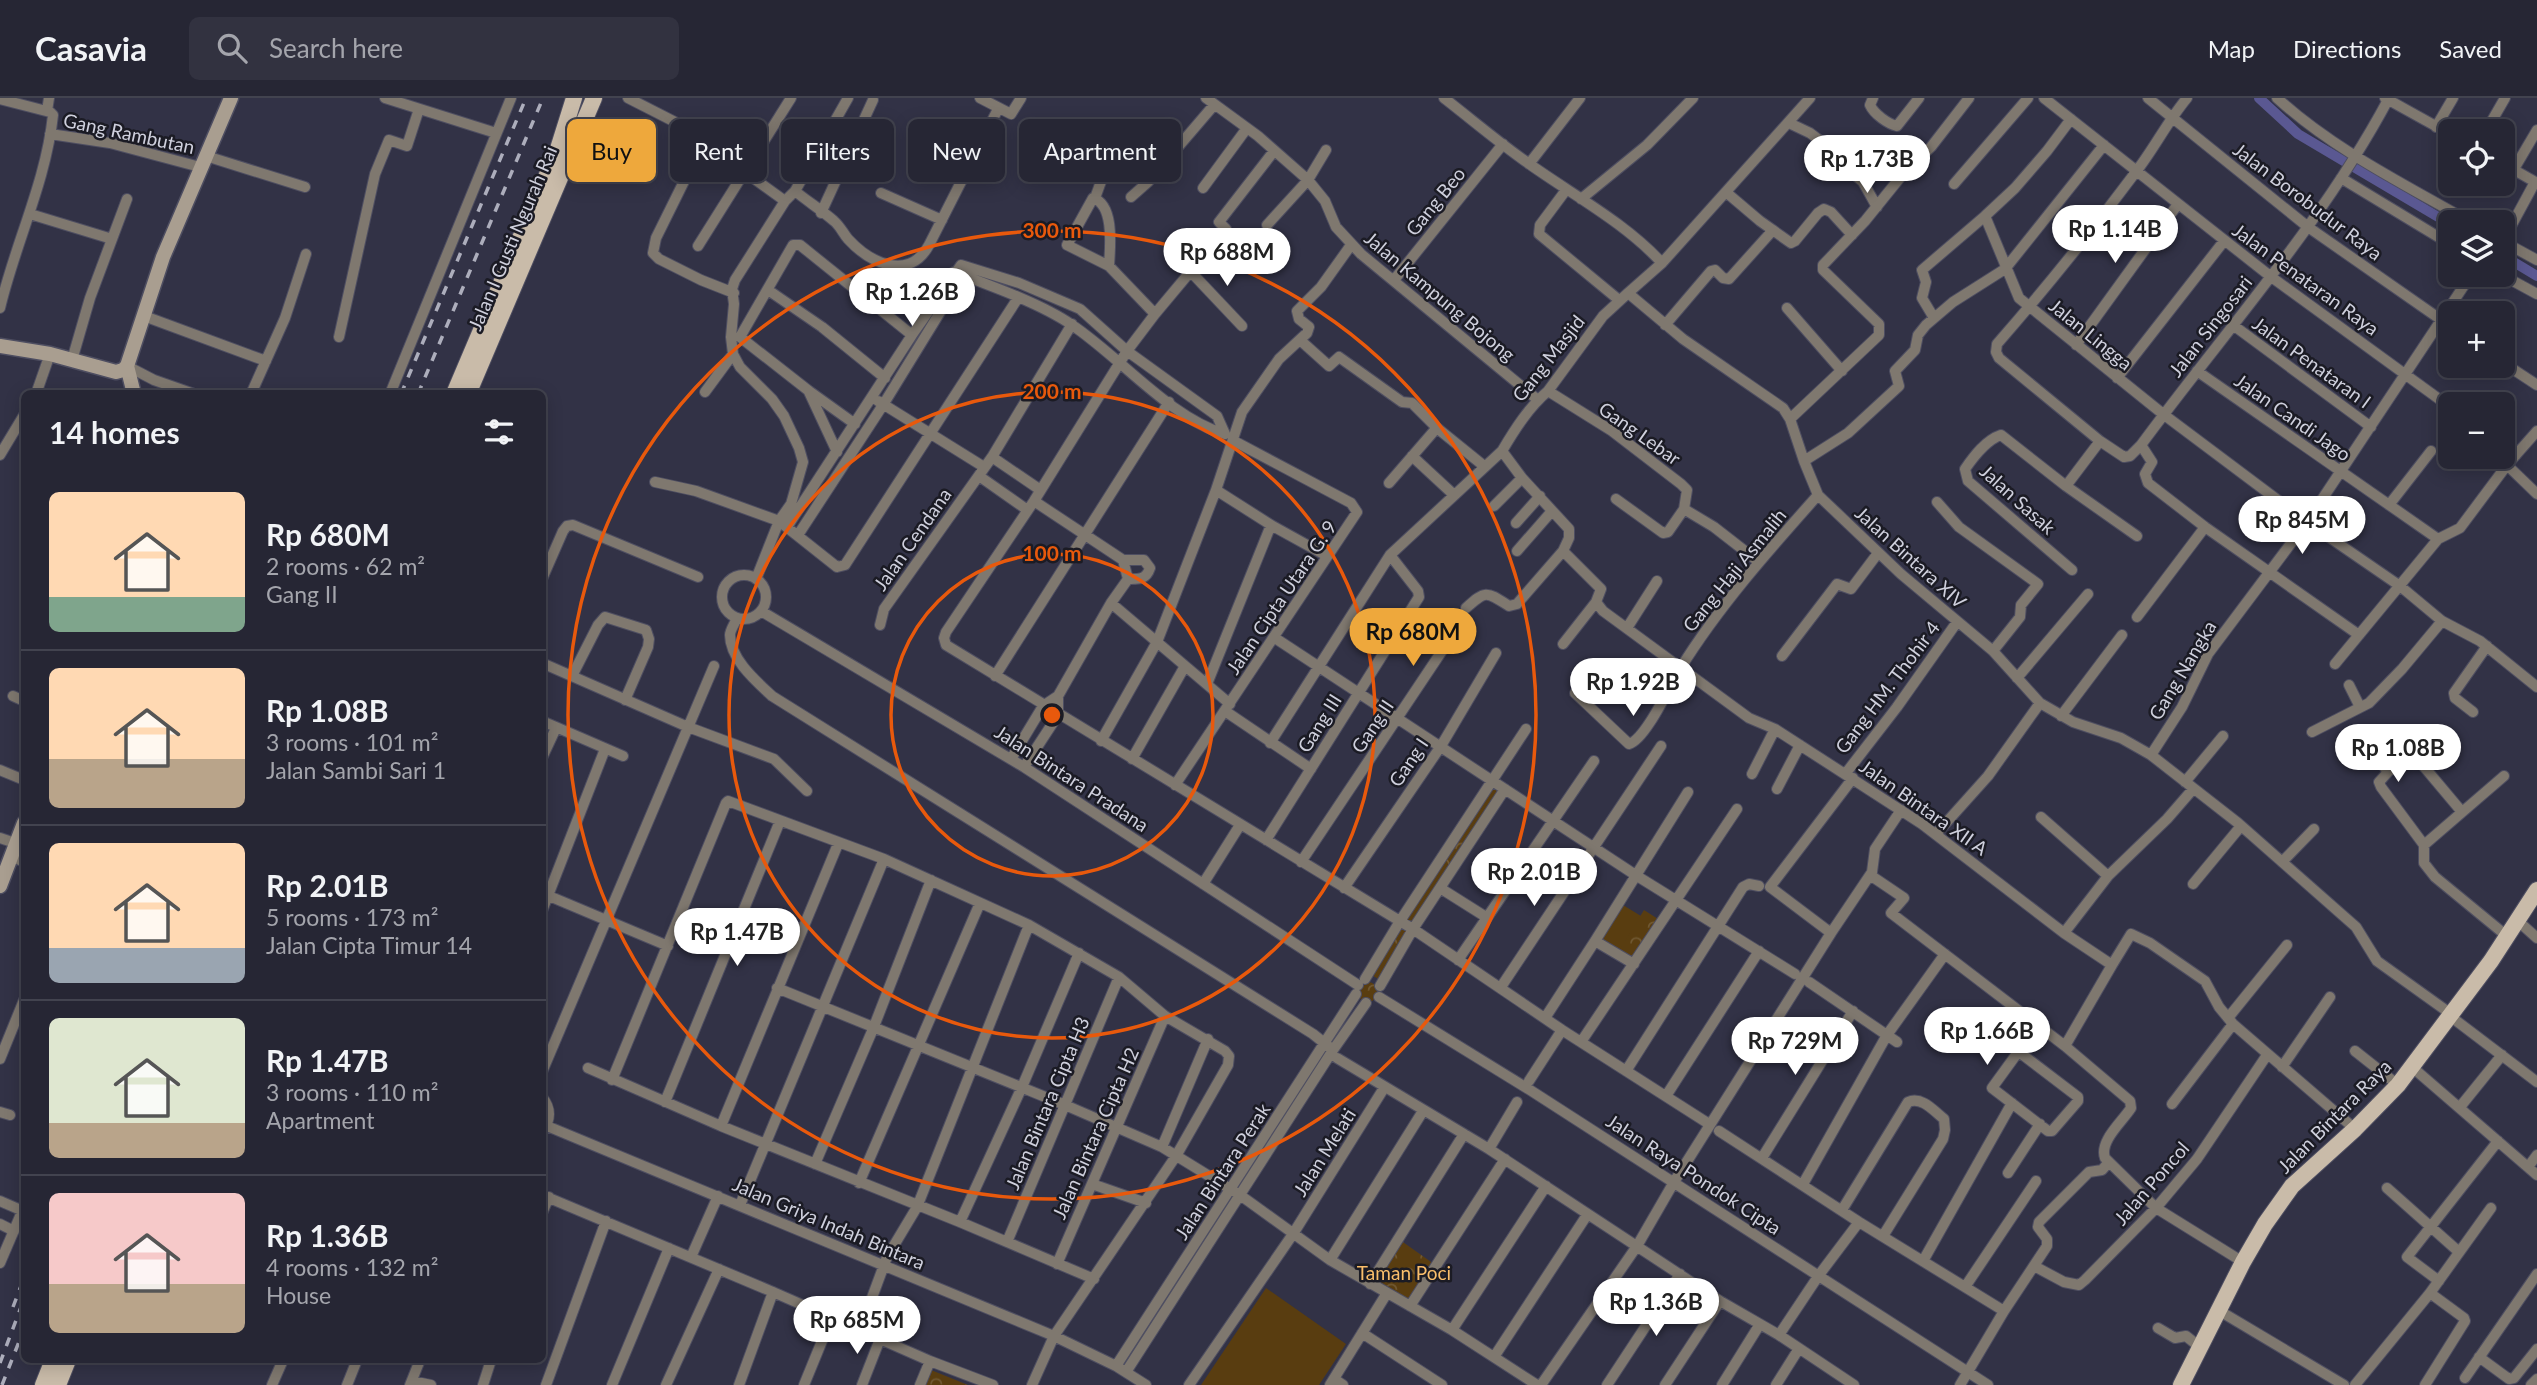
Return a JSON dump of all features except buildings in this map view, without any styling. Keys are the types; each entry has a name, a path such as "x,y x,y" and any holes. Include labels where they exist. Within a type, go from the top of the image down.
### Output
{"main road":[{"name":"Jalan I Gusti Ngurah Rai","path":"456,390 558,149 574,98"},
{"name":"Jalan I Gusti Ngurah Rai","path":"470,390 594,98"},
{"name":"Jalan Bintara Raya","path":"2181,1385 2243,1262 2265,1224 2292,1186 2355,1129 2398,1085 2508,937 2537,890"},
{"path":"43,1385 52,1363"},
{"path":"58,1385 67,1363"}],"street":[{"path":"47,111 49,98"},
{"path":"0,346 50,354 116,372 127,366 163,257 231,98"},
{"path":"386,98 496,132"},
{"path":"392,390 511,98"},
{"path":"628,98 670,119"},
{"path":"767,136 791,98"},
{"path":"756,579 783,524 803,462 784,416 740,367 733,354 731,337 735,280 785,201 795,191 848,98"},
{"path":"980,98 1011,114 1021,98"},
{"path":"1444,98 1529,164 1625,229 1662,263"},
{"path":"1529,164 1580,98"},
{"path":"1581,199 1647,145 1693,98"},
{"path":"1628,293 1662,263 1810,98"},
{"path":"1790,419 1842,372 1881,330 1879,324 1824,270 1823,265 1877,207 1903,174 1931,147 1969,98"},
{"path":"1954,184 2028,98"},
{"name":"Jalan Penataran Raya","path":"2044,98 2224,241 2438,398"},
{"name":"Jalan Borobudur Raya","path":"2148,98 2308,227 2438,317"},
{"path":"2163,415 2141,445 2126,458 2100,441 1999,358 1996,352 1997,344 2030,307 2137,170 2171,117 2187,98"},
{"path":"2277,98 2306,124 2354,159 2448,210"},
{"path":"2387,99 2436,127 2453,98"},
{"path":"2493,119 2505,98"},
{"path":"0,99 53,115 30,214 9,272 0,308"},
{"path":"1872,99 1872,110 1897,126 1916,102"},
{"name":"Jalan Singosari","path":"2163,415 2308,227 2354,159 2387,99"},
{"path":"821,213 873,100"},
{"path":"1181,139 1210,101"},
{"name":"Jalan Kampung Bojong","path":"1210,101 1247,128 1308,180 1325,201 1336,227 1351,245 1538,400"},
{"path":"340,337 375,174 388,141 391,139 407,146 419,109"},
{"path":"795,191 834,221 846,237 864,253 892,266 906,264 923,257 998,109"},
{"path":"1934,318 1922,298 1926,282 1922,270 1985,216 2039,160 2071,119"},
{"path":"1789,122 1810,133 1860,171 1857,177 1863,182 1877,207"},
{"path":"1203,188 1247,128"},
{"path":"2515,167 2537,130"},
{"name":"Gang Rambutan","path":"50,134 203,161 305,187"},
{"name":"Gang Beo","path":"1394,280 1503,144"},
{"path":"1804,461 1848,433 1899,386 1895,371 1915,350 1918,335 1953,302 2005,269 2104,145"},
{"path":"1268,225 1308,180 1326,150"},
{"path":"1273,151 1219,222 1226,229 1154,314 1119,363 944,638 946,645 1413,929 1562,1031 1706,1122"},
{"path":"2515,170 2536,182 2515,220"},
{"path":"2343,176 2438,236"},
{"path":"684,182 656,237 653,253 659,259 701,280 734,293"},
{"path":"698,246 738,182"},
{"path":"758,182 785,201"},
{"path":"1101,182 1095,198 1089,202 1067,245 1109,266 1154,314"},
{"path":"1131,197 1148,182"},
{"path":"1566,190 1540,225 1539,234 1619,300"},
{"path":"881,193 942,220"},
{"path":"1727,193 1791,243 1824,209 1838,218 1852,235"},
{"path":"1095,198 1101,202 1108,216 1111,239 1109,266"},
{"path":"72,360 127,199"},
{"path":"2076,345 2178,204"},
{"path":"30,214 112,239"},
{"name":"Jalan Lingga","path":"1985,216 2019,298 2163,415 2307,522 2400,586 2442,621 2487,646 2537,687"},
{"path":"1665,325 1711,271 1715,270 1723,278 1729,279 1773,230"},
{"path":"2117,378 2224,241"},
{"path":"855,424 740,337 793,245 800,245 912,335"},
{"path":"1101,741 1157,642 1216,490 1242,412 1279,359 1309,329 1298,319 1297,311 1321,287 1351,245"},
{"path":"2515,248 2537,260"},
{"path":"253,390 285,318 306,254"},
{"path":"961,271 1019,283 1076,307 1127,351 1217,416 1225,434 1208,429 1169,402 1072,324 961,271"},
{"path":"783,524 837,452 912,335 961,271"},
{"path":"798,535 883,405 961,271"},
{"path":"1190,271 1242,326"},
{"path":"2515,282 2537,294"},
{"path":"768,290 822,327 885,378"},
{"name":"Gang Masjid","path":"1270,743 1390,555 1502,451 1603,316 1628,293"},
{"name":"Jalan Bintara XIV","path":"1628,293 1665,325 1783,408 1790,419 1818,495 1878,553 1993,651 2040,703 2061,716 2122,738 2151,755 2241,826 2356,927 2377,961 2537,1082"},
{"path":"655,482 696,491 783,524 837,567 842,567 1018,298"},
{"path":"1787,308 1842,372"},
{"path":"144,316 266,361"},
{"name":"Jalan Cendana","path":"880,625 884,609 992,457 1072,324"},
{"name":"Jalan Penataran I","path":"2232,325 2371,427"},
{"name":"Gang Nangka","path":"2151,755 2182,707 2208,653 2307,522 2406,375 2438,333"},
{"path":"1300,340 1329,366 1339,357 1402,402 1412,403 1437,428 1484,466"},
{"path":"37,390 50,354"},
{"path":"705,392 733,354"},
{"path":"127,366 133,390"},
{"path":"127,366 154,380 183,390"},
{"name":"Jalan Candi Jago","path":"2197,371 2438,539"},
{"path":"2515,371 2537,386"},
{"path":"809,391 837,452"},
{"name":"Gang Lebar","path":"1548,391 1575,410 1612,430 1681,484 1687,490 1684,509"},
{"path":"872,398 931,434 1026,509"},
{"path":"995,676 1169,402"},
{"path":"0,456 21,420"},
{"path":"1389,483 1434,431"},
{"path":"2516,454 2537,431"},
{"name":"Jalan Sasak","path":"2066,486 1999,435 1973,456 1965,469 1968,481 2071,570"},
{"name":"Jalan Cipta Utara G. 9","path":"1175,785 1356,516 1356,508 1351,503 1234,441"},
{"path":"2100,441 2066,486 2137,536"},
{"path":"2141,445 2152,462 2145,475 2147,482 2205,527 2359,635"},
{"path":"1466,608 1483,594 1489,593 1509,606 1517,604 1563,551 1569,538 1569,529 1522,478 1502,451"},
{"path":"2389,505 2431,451"},
{"path":"1412,456 1453,494"},
{"path":"992,457 1039,489"},
{"path":"2335,664 2438,539 2460,528 2504,469"},
{"path":"2511,469 2537,494"},
{"path":"1494,506 1522,478"},
{"path":"1216,490 1327,556"},
{"name":"Gang Haji Asmalih","path":"1574,693 1602,721 1632,744 1651,719 1680,668 1759,562 1818,495"},
{"path":"1516,523 1540,496"},
{"path":"1616,499 1663,533 1668,531 1684,509 1714,527 1759,562"},
{"path":"1034,500 1123,560 1144,560 1150,568 1147,576 1143,579 1128,579"},
{"path":"1937,502 1959,527 2038,583 2021,605 2020,617 1993,651"},
{"path":"1517,551 1552,511"},
{"path":"1207,684 1271,524"},
{"path":"546,570 563,531 567,526 573,525 698,577"},
{"path":"2137,617 2205,527"},
{"path":"1563,551 1601,589 1596,603 1563,644"},
{"path":"1782,656 1837,584 1851,589 1878,553"},
{"name":"Gang III","path":"1266,840 1419,597 1418,591 1390,555"},
{"path":"1123,560 1128,579"},
{"path":"738,576 756,579 766,594 765,603 754,617 737,618 726,609 722,595 724,588 738,576"},
{"path":"1011,759 1043,706 1058,696 1111,603 1128,579"},
{"path":"1627,628 1657,581"},
{"path":"2017,678 2088,594"},
{"path":"1111,603 1207,684 1227,708 1270,743 1311,769"},
{"name":"Jalan Bintara XII A","path":"1596,603 1603,611 1749,718 1775,729 1901,810 2064,933 2112,965"},
{"name":"Jalan Bintara Pradana","path":"761,611 1024,767 1360,986"},
{"path":"572,676 598,625 605,617 646,630 648,647 625,700"},
{"path":"737,618 730,634 737,656 753,678 772,696 1313,1034 1384,1088 1505,1159 1720,1301 1779,1335 1838,1381 1854,1385"},
{"name":"Gang II","path":"1301,862 1399,718 1451,634 1449,630 1426,619"},
{"path":"2312,732 2369,703 2442,621"},
{"name":"Gang HM. Thohir 4","path":"1831,933 1770,887 1957,622"},
{"path":"2061,716 2122,635"},
{"path":"1275,638 1637,876 1718,924 1897,1042"},
{"path":"2473,712 2455,698 2454,693 2487,646"},
{"name":"Gang I","path":"1344,888 1441,746 1496,653"},
{"path":"546,665 688,727 774,760 807,791"},
{"path":"546,1063 608,922 714,666"},
{"path":"1132,759 1185,666"},
{"path":"2349,685 2360,707"},
{"path":"13,696 21,700"},
{"path":"1024,767 1058,715 1058,696"},
{"path":"1936,834 1988,776 2040,703"},
{"path":"546,723 622,756"},
{"path":"546,749 556,728"},
{"name":"Jalan Bintara Perak","path":"1332,1051 1360,986 1526,729"},
{"path":"1752,774 1775,729"},
{"path":"2064,933 2108,876 2167,819 2222,736"},
{"path":"2364,739 2388,772"},
{"path":"1777,789 1800,745"},
{"path":"1501,987 1661,746"},
{"path":"546,902 605,749"},
{"path":"2462,812 2415,756 2408,755 2379,782 2424,845 2424,863 2435,877 2508,937"},
{"path":"1458,960 1594,761"},
{"path":"0,770 21,779"},
{"path":"2424,845 2504,776"},
{"path":"1380,992 1373,980 1360,986 1360,1001 1372,1003 1380,992 1413,929 1505,789"},
{"path":"1545,1018 1688,792"},
{"path":"612,1080 726,803 732,801 838,844 884,859 1029,925 1119,977 1165,1016 1208,1039 1228,1054 1229,1060 1177,1156 1054,1336 1032,1385"},
{"path":"1581,1042 1737,809"},
{"path":"777,988 1162,1147 1235,1192 1330,1260 1539,1385 1637,1246 1802,978 1870,875 1875,849 1901,810"},
{"path":"2041,817 2108,876"},
{"path":"665,1101 780,821"},
{"path":"1203,884 1240,825"},
{"path":"2193,884 2241,826"},
{"path":"2282,862 2314,829"},
{"path":"0,838 19,852 0,886"},
{"path":"720,1126 838,844"},
{"path":"740,1205 884,859"},
{"path":"1870,875 1904,898 1891,913 2065,1046 2132,1104 2105,1143 2103,1151 2109,1162 2156,1208 2243,1262"},
{"path":"815,1164 873,1029 931,880"},
{"path":"1626,1071 1743,887 1749,884 1759,886"},
{"path":"1440,888 1486,917"},
{"path":"549,896 668,946"},
{"path":"859,1183 980,903"},
{"path":"2518,921 2537,938"},
{"path":"860,1330 883,1266 917,1207 1029,925"},
{"path":"2065,1046 2128,936 2134,934 2205,981 2230,1021 2355,1129"},
{"path":"1595,942 1634,964"},
{"path":"2172,1104 2287,945"},
{"path":"1666,1096 1759,951"},
{"path":"960,1222 1079,953"},
{"path":"1803,1184 1886,1035 1945,954"},
{"name":"Jalan Bintara Cipta H3","path":"1007,1242 1119,977"},
{"name":"Jalan Raya Pondok Cipta","path":"1380,992 1988,1385"},
{"path":"2282,1067 2330,997"},
{"name":"Jalan Bintara Perak","path":"1121,1369 1235,1192 1366,1003"},
{"path":"0,1059 21,1007"},
{"path":"1762,1158 1853,1011"},
{"name":"Jalan Bintara Cipta H2","path":"1057,1264 1165,1016"},
{"path":"2019,1052 2078,1097 2078,1101 2056,1128 2049,1131 1992,1088 2037,1026"},
{"path":"1530,1081 1562,1031"},
{"path":"1162,1147 1208,1039"},
{"path":"2355,1051 2398,1085"},
{"name":"Jalan Poncol","path":"2034,1266 2064,1283 2079,1285 2156,1208 2197,1159 2267,1055"},
{"path":"2460,1107 2502,1055"},
{"path":"2412,1067 2537,1175"},
{"path":"588,1068 720,1126 1094,1279"},
{"name":"Jalan Melati","path":"1189,1385 1293,1234 1384,1088"},
{"path":"1842,1210 1908,1102 1914,1099 1922,1101 1944,1119 1945,1130 1883,1236"},
{"path":"1489,1149 1517,1102"},
{"path":"1923,1261 2012,1103"},
{"path":"546,1104 549,1110 546,1124"},
{"path":"1330,1260 1423,1111"},
{"path":"2008,1173 2040,1124"},
{"name":"Jalan Griya Indah Bintara","path":"546,1129 718,1196 1054,1336 1121,1369 1146,1385"},
{"path":"1719,1130 1859,1222 2004,1311"},
{"path":"1370,1284 1464,1134"},
{"path":"2439,1281 2407,1257 2498,1141"},
{"path":"2528,1167 2537,1155"},
{"path":"1410,1306 1505,1159"},
{"path":"1960,1385 2047,1246 2047,1239 2038,1227 2039,1222 2089,1172 2102,1170 2109,1162"},
{"path":"1965,1287 2036,1181"},
{"path":"1092,1184 1146,1203"},
{"path":"1452,1331 1546,1186"},
{"path":"2387,1188 2459,1252"},
{"path":"546,1196 774,1292 930,1362 993,1385"},
{"path":"691,1257 718,1196"},
{"path":"0,1201 21,1208"},
{"path":"2355,1385 2430,1293 2491,1208"},
{"path":"1493,1357 1587,1215"},
{"path":"0,1263 21,1216"},
{"path":"545,1385 606,1221"},
{"path":"1779,1335 1859,1222"},
{"path":"0,1224 14,1231"},
{"path":"612,1385 669,1248"},
{"path":"666,1385 719,1269"},
{"path":"2465,1378 2537,1274"},
{"path":"1607,1385 1680,1275"},
{"path":"739,1385 774,1292"},
{"path":"1335,1383 1387,1293"},
{"path":"2425,1385 2465,1321 2430,1293"},
{"path":"1665,1385 1720,1301"},
{"path":"2218,1310 2344,1385"},
{"path":"804,1385 831,1319"},
{"path":"1722,1385 1760,1324"},
{"path":"2158,1328 2176,1338 2187,1337 2201,1348"},
{"path":"1362,1333 1442,1385"},
{"path":"862,1385 880,1339"},
{"path":"2479,1357 2508,1379 2514,1378 2537,1349"},
{"path":"1776,1385 1798,1350"},
{"path":"920,1385 930,1362"},
{"path":"272,1385 281,1363"},
{"path":"347,1385 356,1363"},
{"path":"419,1363 411,1383 431,1385"},
{"path":"483,1385 490,1363"},
{"path":"2532,1385 2537,1379"}],"green space":[{"path":"1495,785 1502,788 1413,926 1403,921"},
{"path":"1623,905 1641,916 1620,950 1602,939"},
{"path":"1644,910 1658,919 1632,962 1600,942 1602,939 1620,949"},
{"path":"1400,926 1409,931 1380,980 1370,974"},
{"path":"1368,982 1375,985 1378,992 1375,999 1368,1002 1361,999 1358,992 1361,985"},
{"name":"Taman Poci","path":"1400,1240 1434,1264 1409,1301 1375,1279"},
{"path":"1266,1288 1346,1344 1319,1385 1201,1385"},
{"path":"931,1370 968,1385 925,1385"}],"waterway":[{"path":"2259,98 2298,134 2438,217"},
{"path":"2515,263 2537,276"}],"railway":[{"path":"403,390 526,98"},
{"path":"420,390 543,98"},
{"path":"13,1307 21,1286"},
{"path":"0,1363 21,1307"},
{"path":"2,1385 21,1337"}]}
